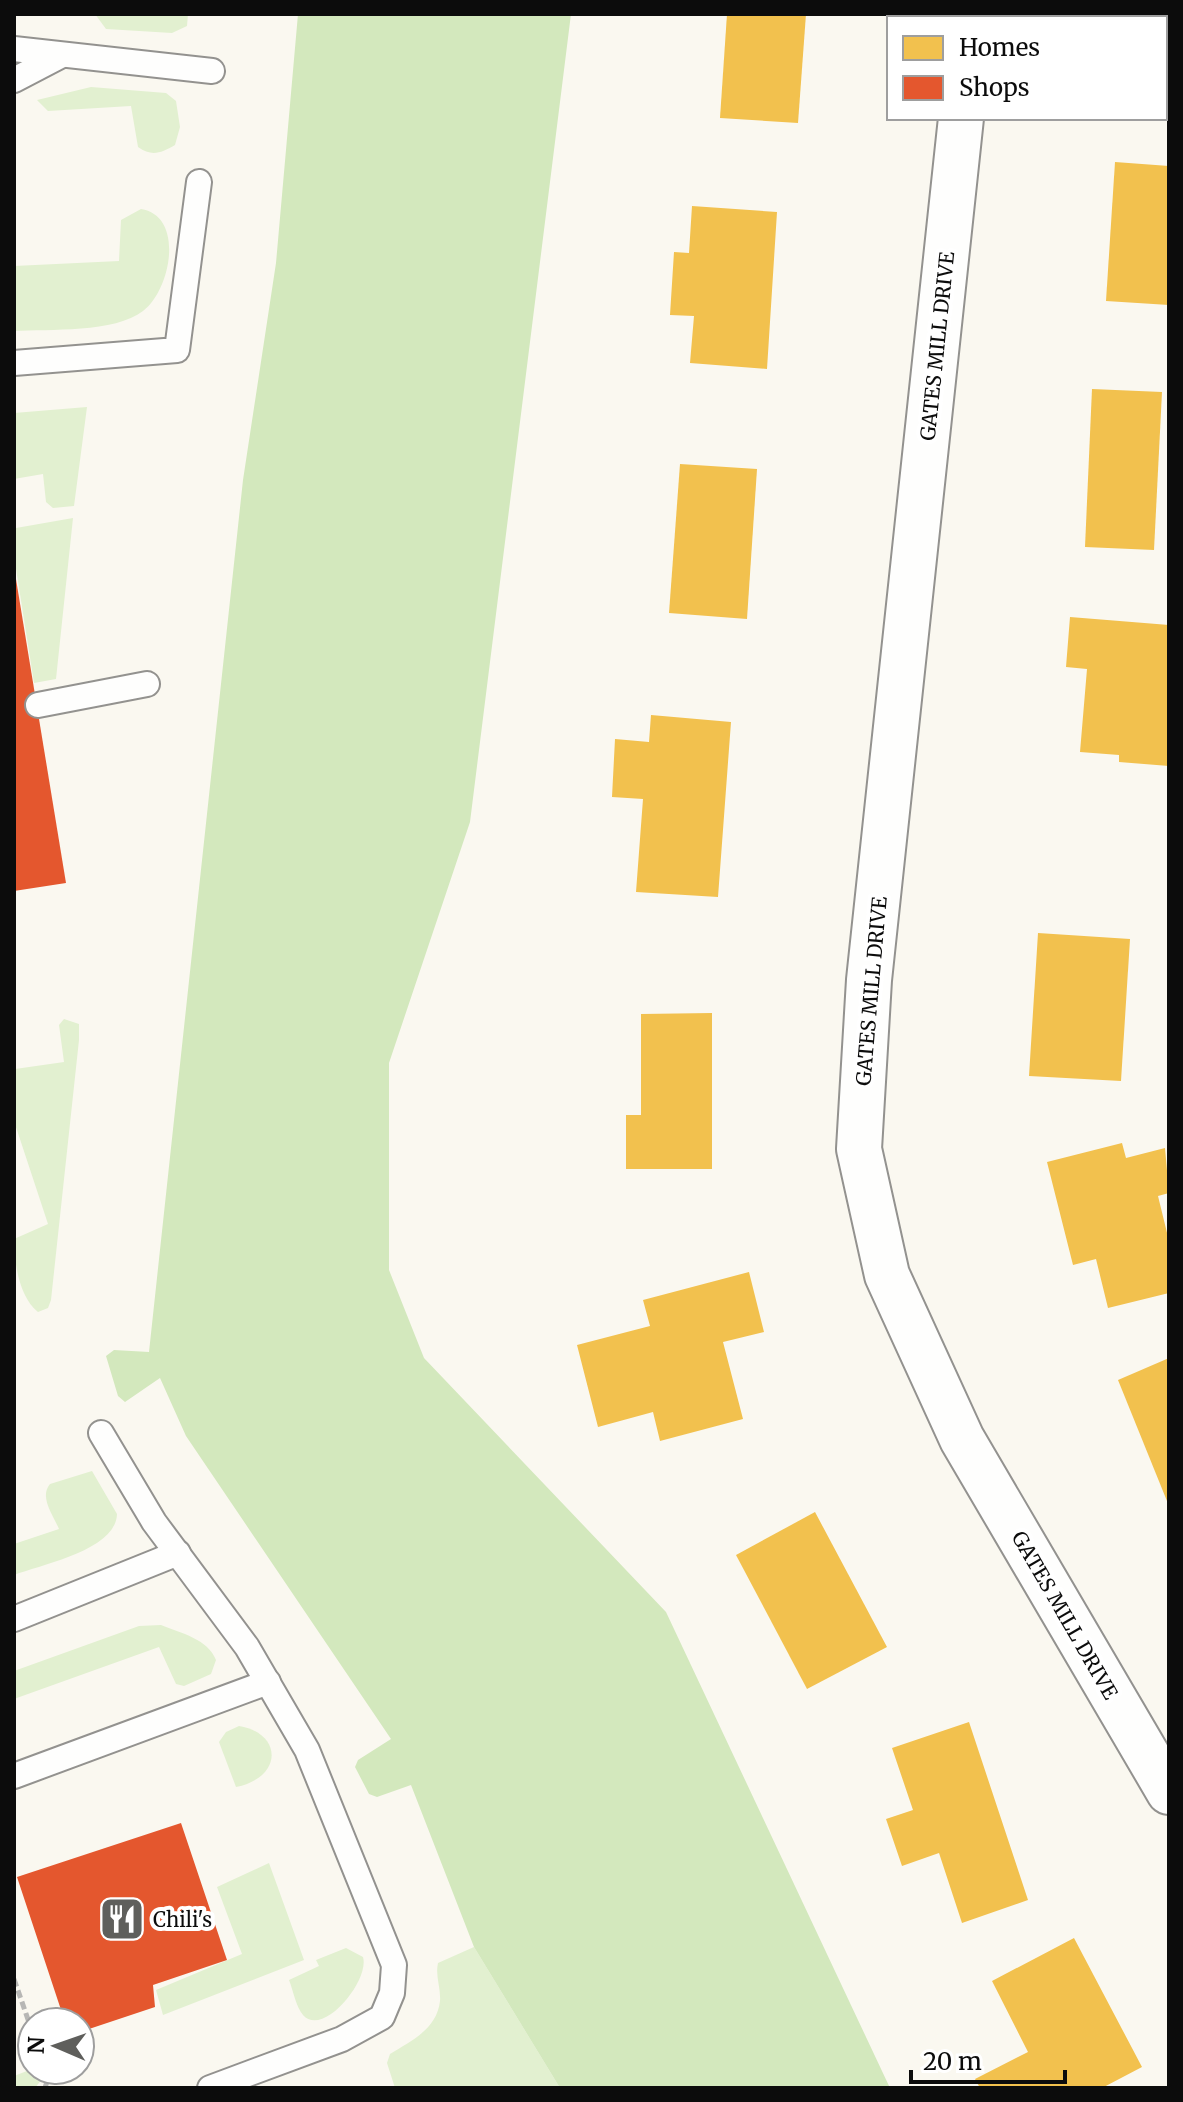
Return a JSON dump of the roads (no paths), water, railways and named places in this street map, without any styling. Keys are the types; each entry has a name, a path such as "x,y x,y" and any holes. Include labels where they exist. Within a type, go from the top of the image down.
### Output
{"street":[{"name":"GATES MILL DRIVE","path":"961,120 869,980 859,1149 887,1275 962,1439 1169,1792"}],"lane":[{"path":"14,34 60,56"},
{"path":"14,49 212,71"},
{"path":"14,63 60,56"},
{"path":"14,80 60,56"},
{"path":"14,363 177,350 199,182"},
{"path":"38,705 147,684"},
{"path":"101,1433 154,1522 247,1647 307,1750 394,1965 392,1993 382,2017 342,2039 210,2088"},
{"path":"14,1619 178,1553"},
{"path":"14,1776 268,1682"}],"place":[{"name":"Chili's","path":"122,1919"}]}
